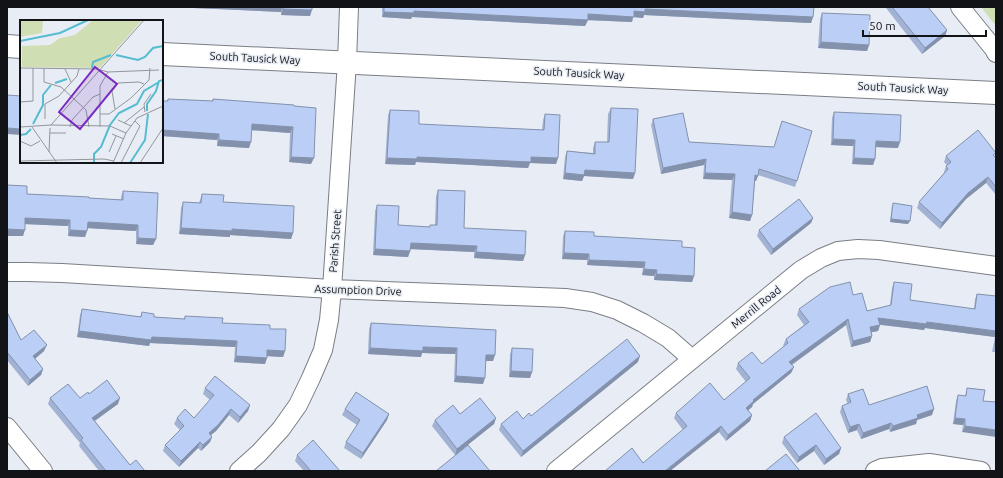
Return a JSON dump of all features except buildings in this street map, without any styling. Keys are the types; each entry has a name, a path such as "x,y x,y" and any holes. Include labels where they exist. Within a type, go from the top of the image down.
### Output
{"main road":[{"path":"7,46 20,47"},
{"name":"South Tausick Way","path":"163,54 996,93"}],"street":[{"name":"Parish Street","path":"239,471 259,453 281,429 298,405 323,350 329,320 332,289 347,62 349,7"},
{"path":"960,7 996,53"},
{"name":"Merrill Road","path":"556,471 801,270 821,258 838,251 858,249 879,250 996,266"},
{"name":"Assumption Drive","path":"7,272 62,273 332,289 564,298 592,302 617,310 668,338 692,359"},
{"path":"7,427 43,471"},
{"path":"875,471 882,468 928,463 981,471"}],"green space":[{"path":"981,7 996,7 996,26"}]}
